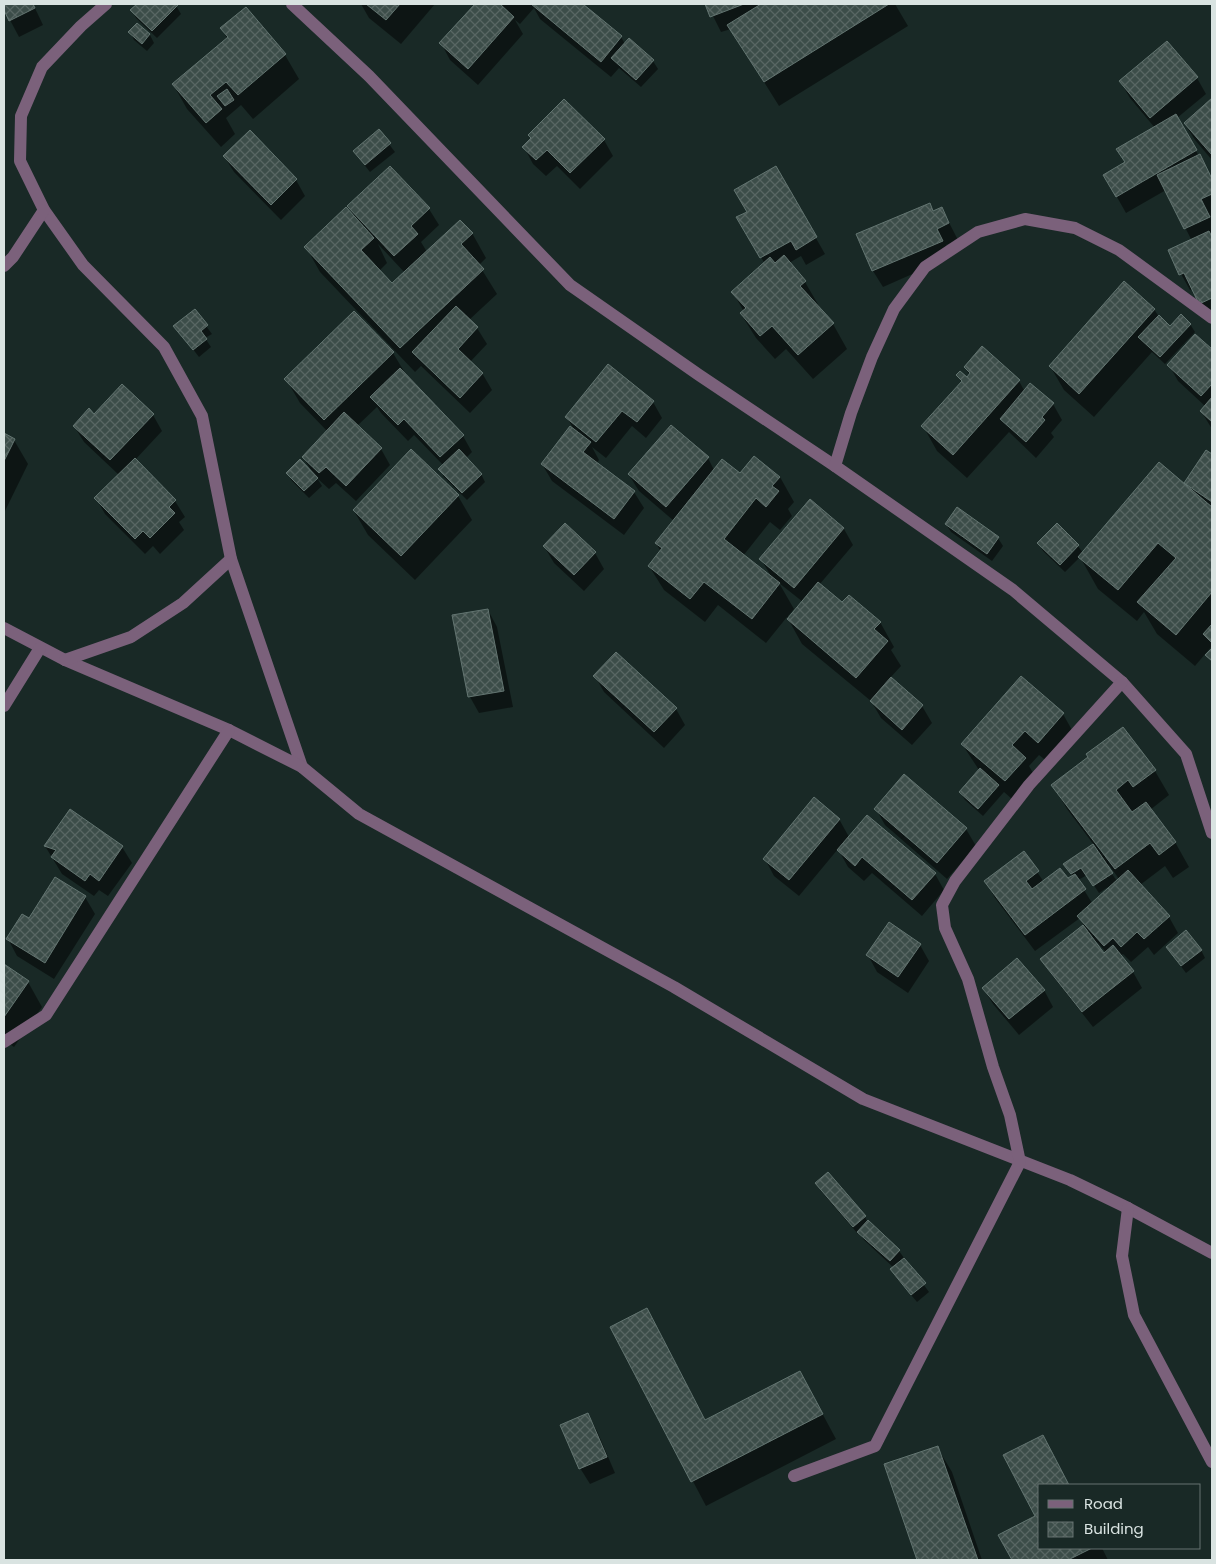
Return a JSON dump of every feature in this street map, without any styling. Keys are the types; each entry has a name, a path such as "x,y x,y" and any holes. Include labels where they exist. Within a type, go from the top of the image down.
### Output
{"street":[{"path":"106,4 81,26 42,67 21,116 20,161 44,210 83,265 164,347 202,416 231,559 302,767"},
{"path":"292,4 369,76 570,285 1013,590 1122,682 1186,754 1212,833"},
{"path":"4,266 14,257 44,210"},
{"path":"835,466 851,413 872,357 894,309 925,267 978,232 1025,219 1075,228 1119,250 1212,318"},
{"path":"65,660 131,637 183,603 231,559"},
{"path":"4,628 65,660 229,730 302,767 359,814 674,987 863,1099 1070,1180 1128,1208 1212,1253"},
{"path":"4,706 40,648"},
{"path":"794,1476 875,1446 1020,1162 1010,1115 993,1067 968,979 945,928 942,905 955,881 1029,785 1122,682"},
{"path":"4,1042 46,1014 229,730"},
{"path":"1128,1208 1122,1256 1134,1315 1212,1462"}],"building":[{"path":"4,4 33,4 35,8 9,21 4,10"},
{"path":"137,4 178,5 152,31 130,10"},
{"path":"366,4 400,4 386,20"},
{"path":"475,4 500,4 514,17 468,69 439,43"},
{"path":"531,4 583,4 622,36 601,62"},
{"path":"705,4 744,4 710,17"},
{"path":"761,4 889,4 764,82 727,25"},
{"path":"246,7 286,54 238,95 226,82 210,95 222,109 206,123 172,84 228,37 220,28"},
{"path":"137,23 150,34 142,44 128,32"},
{"path":"629,38 654,60 636,80 611,58"},
{"path":"1167,41 1198,77 1150,118 1119,81"},
{"path":"227,89 234,100 225,106 217,96"},
{"path":"1212,98 1212,155 1184,123"},
{"path":"564,99 605,139 570,173 547,150 536,160 522,147 531,138 528,135"},
{"path":"1176,114 1197,150 1116,197 1103,175 1125,162 1116,149"},
{"path":"379,129 391,143 365,165 353,151"},
{"path":"250,130 297,179 271,205 223,156"},
{"path":"1200,154 1212,179 1212,194 1201,199 1210,217 1184,229 1157,175"},
{"path":"390,166 430,208 411,226 418,234 394,256 347,206"},
{"path":"776,166 817,237 796,250 791,241 760,258 736,217 747,212 734,190"},
{"path":"930,203 933,211 942,207 949,223 937,229 943,241 872,271 856,234"},
{"path":"346,207 374,238 361,250 392,283 460,220 473,233 461,244 484,269 400,348 304,247"},
{"path":"1209,231 1212,237 1212,298 1199,304 1184,273 1179,275 1168,250"},
{"path":"784,255 806,281 800,286 834,323 798,355 772,326 760,336 740,313 746,308 731,292 770,257 775,263"},
{"path":"1124,281 1155,309 1079,394 1049,366"},
{"path":"456,306 478,327 458,349 483,373 460,398 412,352"},
{"path":"195,309 208,325 201,331 207,339 193,350 173,326"},
{"path":"354,311 394,352 324,420 284,379"},
{"path":"1181,314 1191,324 1160,357 1138,337 1159,315 1170,326"},
{"path":"1195,334 1212,349 1212,384 1201,396 1167,365"},
{"path":"982,346 1020,380 953,455 921,426 962,381 956,375 960,371 967,377 970,373 964,367"},
{"path":"608,364 654,401 637,422 622,411 596,442 565,417"},
{"path":"400,368 464,435 440,457 404,419 398,425 370,397"},
{"path":"1030,383 1054,403 1042,417 1045,420 1026,442 1000,419"},
{"path":"122,384 154,414 110,460 73,426 89,408 94,414"},
{"path":"1212,397 1212,422 1200,411"},
{"path":"344,412 382,448 346,486 326,467 319,473 302,457"},
{"path":"671,425 709,457 666,507 628,474"},
{"path":"570,426 591,442 583,452 635,491 614,519 541,464"},
{"path":"4,433 15,439 4,461"},
{"path":"411,449 459,495 401,556 353,510"},
{"path":"459,449 482,474 462,493 438,469"},
{"path":"1206,450 1212,454 1212,502 1184,483"},
{"path":"754,456 780,477 772,486 779,491 766,507 756,498 724,539 780,583 752,619 704,582 690,599 648,566 662,548 655,543 722,459 740,473"},
{"path":"135,458 176,500 169,507 175,513 150,538 143,531 135,539 94,498"},
{"path":"300,459 318,478 304,491 286,473"},
{"path":"1159,462 1212,507 1212,592 1176,635 1137,602 1176,558 1158,543 1118,590 1078,557"},
{"path":"810,499 844,528 794,588 759,559"},
{"path":"957,507 999,537 987,554 945,524"},
{"path":"565,523 596,552 574,575 543,546"},
{"path":"1057,523 1079,545 1060,565 1037,543"},
{"path":"818,582 842,602 849,595 881,622 874,629 888,641 856,678 787,619"},
{"path":"488,609 504,691 468,697 452,615"},
{"path":"1212,624 1212,643 1203,634"},
{"path":"1212,648 1212,661 1205,655"},
{"path":"616,652 677,708 654,732 593,676"},
{"path":"1021,676 1064,713 1038,743 1025,731 1012,745 1026,758 1005,781 961,744"},
{"path":"891,677 923,705 902,730 870,701"},
{"path":"1123,727 1156,770 1133,787 1128,780 1116,790 1132,812 1146,802 1176,842 1159,855 1150,843 1115,869 1051,785 1088,757 1086,754"},
{"path":"980,768 999,785 978,809 959,792"},
{"path":"904,774 967,828 937,863 874,809"},
{"path":"814,797 840,819 789,880 763,859"},
{"path":"70,809 123,846 99,881 90,874 85,881 51,857 56,850 44,846"},
{"path":"867,815 936,873 912,900 862,857 855,866 837,850"},
{"path":"1093,844 1113,873 1093,886 1081,868 1071,874 1063,864"},
{"path":"1024,851 1039,871 1026,881 1032,889 1060,868 1068,878 1075,874 1086,889 1025,935 984,881"},
{"path":"1128,870 1170,916 1144,939 1137,932 1121,947 1113,938 1104,946 1077,916"},
{"path":"55,877 86,896 45,963 6,939 22,914 29,918"},
{"path":"889,922 921,944 898,977 866,955"},
{"path":"1083,925 1104,953 1113,945 1134,971 1082,1012 1040,959"},
{"path":"1186,930 1202,950 1181,966 1166,947"},
{"path":"1017,958 1045,990 1009,1019 982,988"},
{"path":"4,964 29,981 4,1017"},
{"path":"828,1172 866,1216 853,1227 815,1183"},
{"path":"868,1220 900,1250 890,1261 857,1232"},
{"path":"904,1258 926,1283 911,1295 890,1269"},
{"path":"647,1308 705,1420 800,1371 823,1414 691,1482 610,1327"},
{"path":"588,1413 607,1457 579,1469 560,1425"},
{"path":"1043,1435 1068,1484 1038,1484 1038,1549 1090,1549 1068,1560 1012,1560 998,1535 1035,1516 1003,1455"},
{"path":"938,1446 978,1560 917,1560 884,1464"}]}
